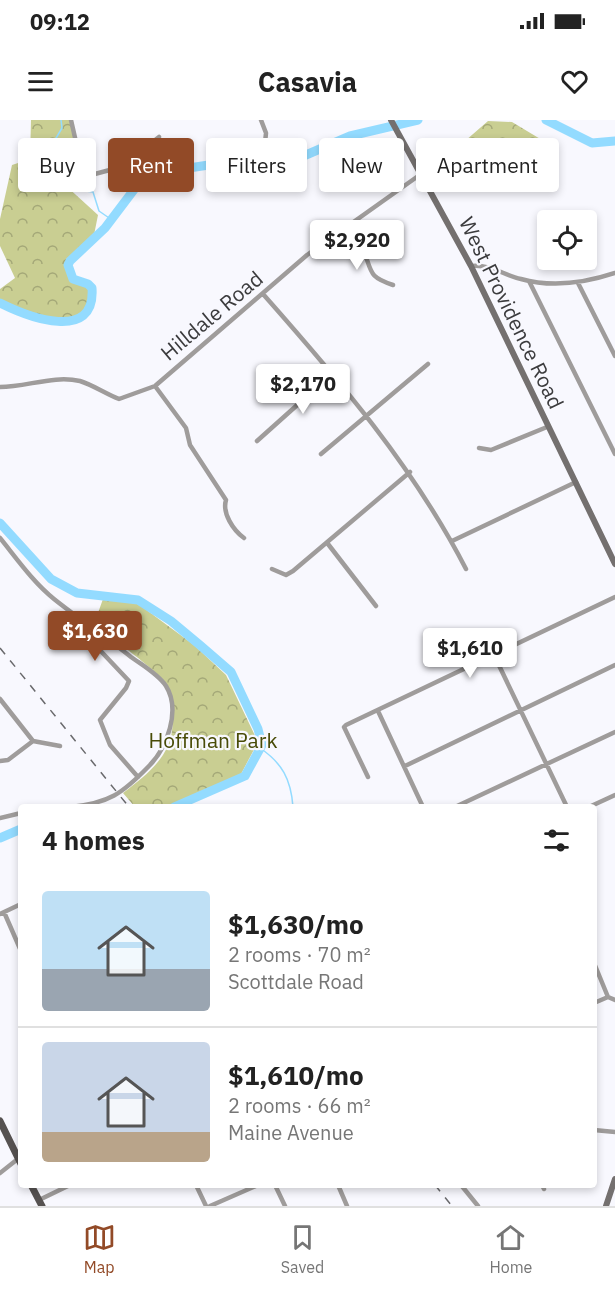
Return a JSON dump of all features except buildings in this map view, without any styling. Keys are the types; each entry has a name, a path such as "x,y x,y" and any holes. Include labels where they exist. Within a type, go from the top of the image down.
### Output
{"main road":[{"path":"0,1121 18,1156"},
{"path":"33,1188 41,1203"}],"street":[{"path":"71,120 81,164 91,175 121,167 159,137"},
{"path":"261,120 266,138"},
{"name":"West Providence Road","path":"392,120 416,165"},
{"name":"Hilldale Road","path":"0,387 55,379 81,381 119,399 156,386 307,255 416,178"},
{"name":"West Providence Road","path":"431,192 471,266 615,564"},
{"path":"346,228 363,249 372,274 393,285"},
{"path":"471,266 490,267 529,281 578,283 615,273"},
{"path":"529,281 615,454"},
{"path":"578,283 615,356"},
{"path":"263,294 333,373 410,472 466,568"},
{"path":"321,454 428,364"},
{"path":"257,441 333,373"},
{"path":"156,386 186,428 190,445 226,500 224,505 228,518 244,538"},
{"path":"479,448 491,450 547,426"},
{"path":"272,569 286,576 328,544 341,530 410,472"},
{"path":"452,541 576,482"},
{"path":"0,538 38,585 167,687 171,712 165,743 159,756 138,777 102,803 94,804"},
{"path":"328,544 376,606"},
{"path":"368,777 344,727 615,597"},
{"path":"102,634 96,646 129,681 100,720 101,728 116,754 138,777"},
{"path":"494,655 566,804"},
{"path":"405,766 615,665"},
{"path":"0,699 33,741 60,746"},
{"path":"378,711 422,804"},
{"path":"462,804 615,732"},
{"path":"0,761 8,760 33,741"},
{"path":"595,804 615,795"},
{"path":"0,818 18,814"},
{"path":"18,905 2,913 18,945"},
{"path":"597,970 608,997 615,1000"},
{"path":"597,1002 608,997"},
{"path":"597,1130 615,1132"},
{"path":"0,1173 18,1161"},
{"path":"606,1206 615,1179"},
{"path":"41,1203 65,1188"},
{"path":"198,1188 208,1206 251,1188"},
{"path":"276,1188 285,1206"},
{"path":"339,1188 347,1206"},
{"path":"463,1188 478,1206"}],"green space":[{"path":"31,120 71,120 75,138 31,138"},
{"path":"488,121 512,122 539,138 468,138"},
{"path":"18,163 18,192 73,192 98,215 93,240 72,258 68,265 73,279 88,284 92,288 90,305 83,316 72,321 42,319 0,303 0,289 15,278 0,246 0,219 12,165"},
{"name":"Hoffman Park","path":"103,599 137,603 194,645 226,675 258,742 241,774 172,804 132,804 123,793 146,775 169,744 172,717 167,687 162,679 94,624"}],"waterway":[{"path":"61,120 62,128 52,145 62,152 62,164 67,175 86,191 93,192 99,211 112,220"},
{"path":"0,303 42,319 72,321 83,316 90,305 92,288 88,284 73,279 68,265 70,261 105,228 139,183 156,173 235,161 285,164 350,136 418,120"},
{"path":"546,120 592,143 615,141"},
{"path":"0,523 51,579 77,593 138,600 171,621 231,672 258,729 262,745 245,776 181,804"},
{"path":"260,748 280,766 290,788 293,804"},
{"path":"0,838 18,830"}],"railway":[{"path":"0,648 127,804"},
{"path":"437,1188 452,1206"}]}
